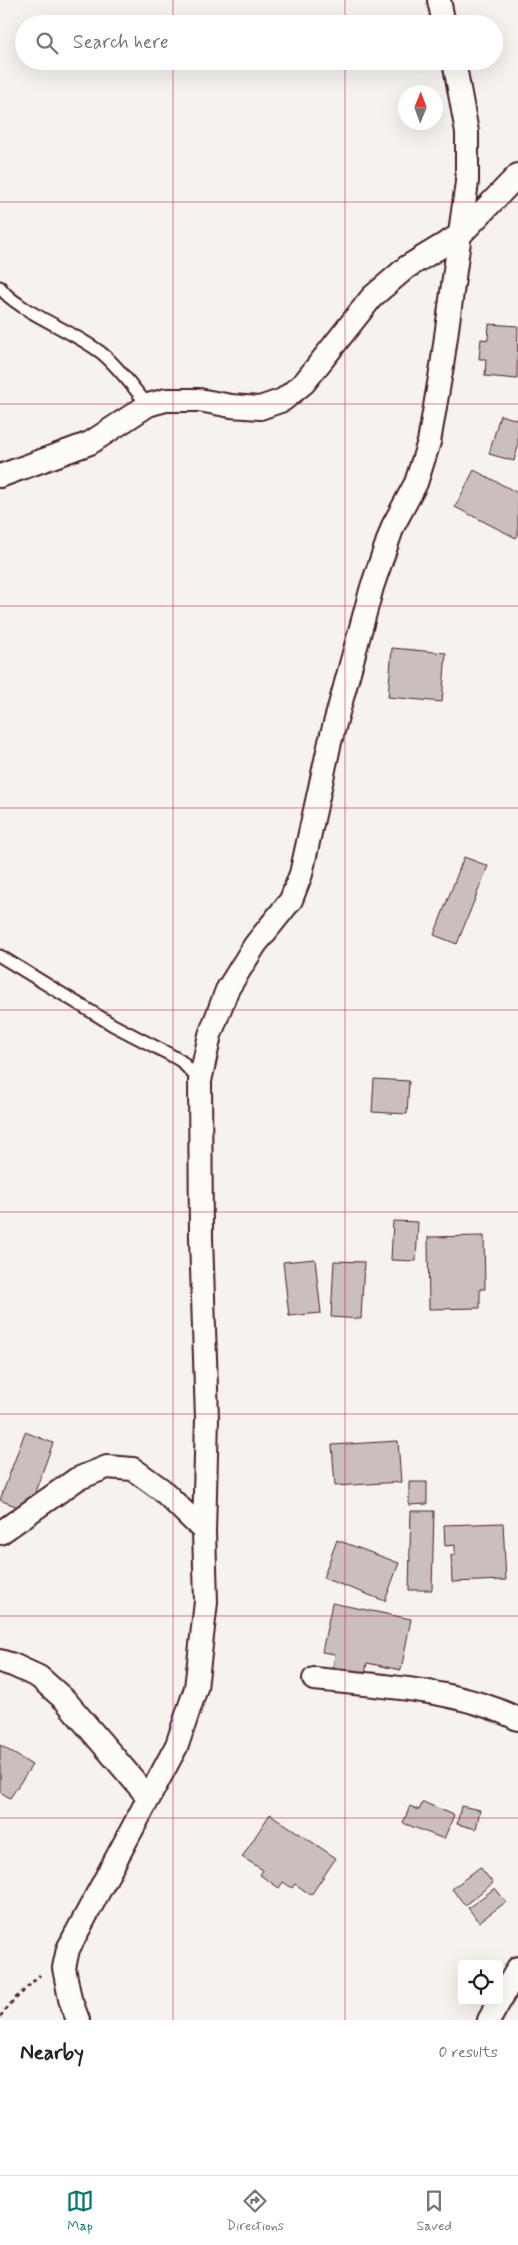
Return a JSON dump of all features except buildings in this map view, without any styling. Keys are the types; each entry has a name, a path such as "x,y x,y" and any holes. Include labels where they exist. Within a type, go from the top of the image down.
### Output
{"street":[{"path":"439,0 442,15"},
{"path":"78,2020 70,1999 64,1968 68,1949 177,1745 196,1688 206,1602 204,1531 207,1418 201,1238 200,1081 210,1035 228,990 255,945 291,900 301,874 330,742 372,587 393,526 416,483 428,442 442,366 467,182 467,132 456,70"},
{"path":"0,476 90,443 148,405 166,400 199,400 231,406 260,408 283,400 304,383 372,296 407,267 460,234 518,175"},
{"path":"0,1533 77,1479 107,1467 133,1469 162,1490 204,1531"},
{"path":"0,1661 39,1676 65,1700 149,1798"},
{"path":"314,1678 457,1698 506,1713 518,1719"},
{"path":"489,2020 518,1968"}],"lane":[{"path":"0,286 22,306 79,337 105,356 148,405"},
{"path":"0,956 113,1025 170,1054 200,1081"}],"path":[{"path":"0,2017 15,1999 68,1949"}]}
